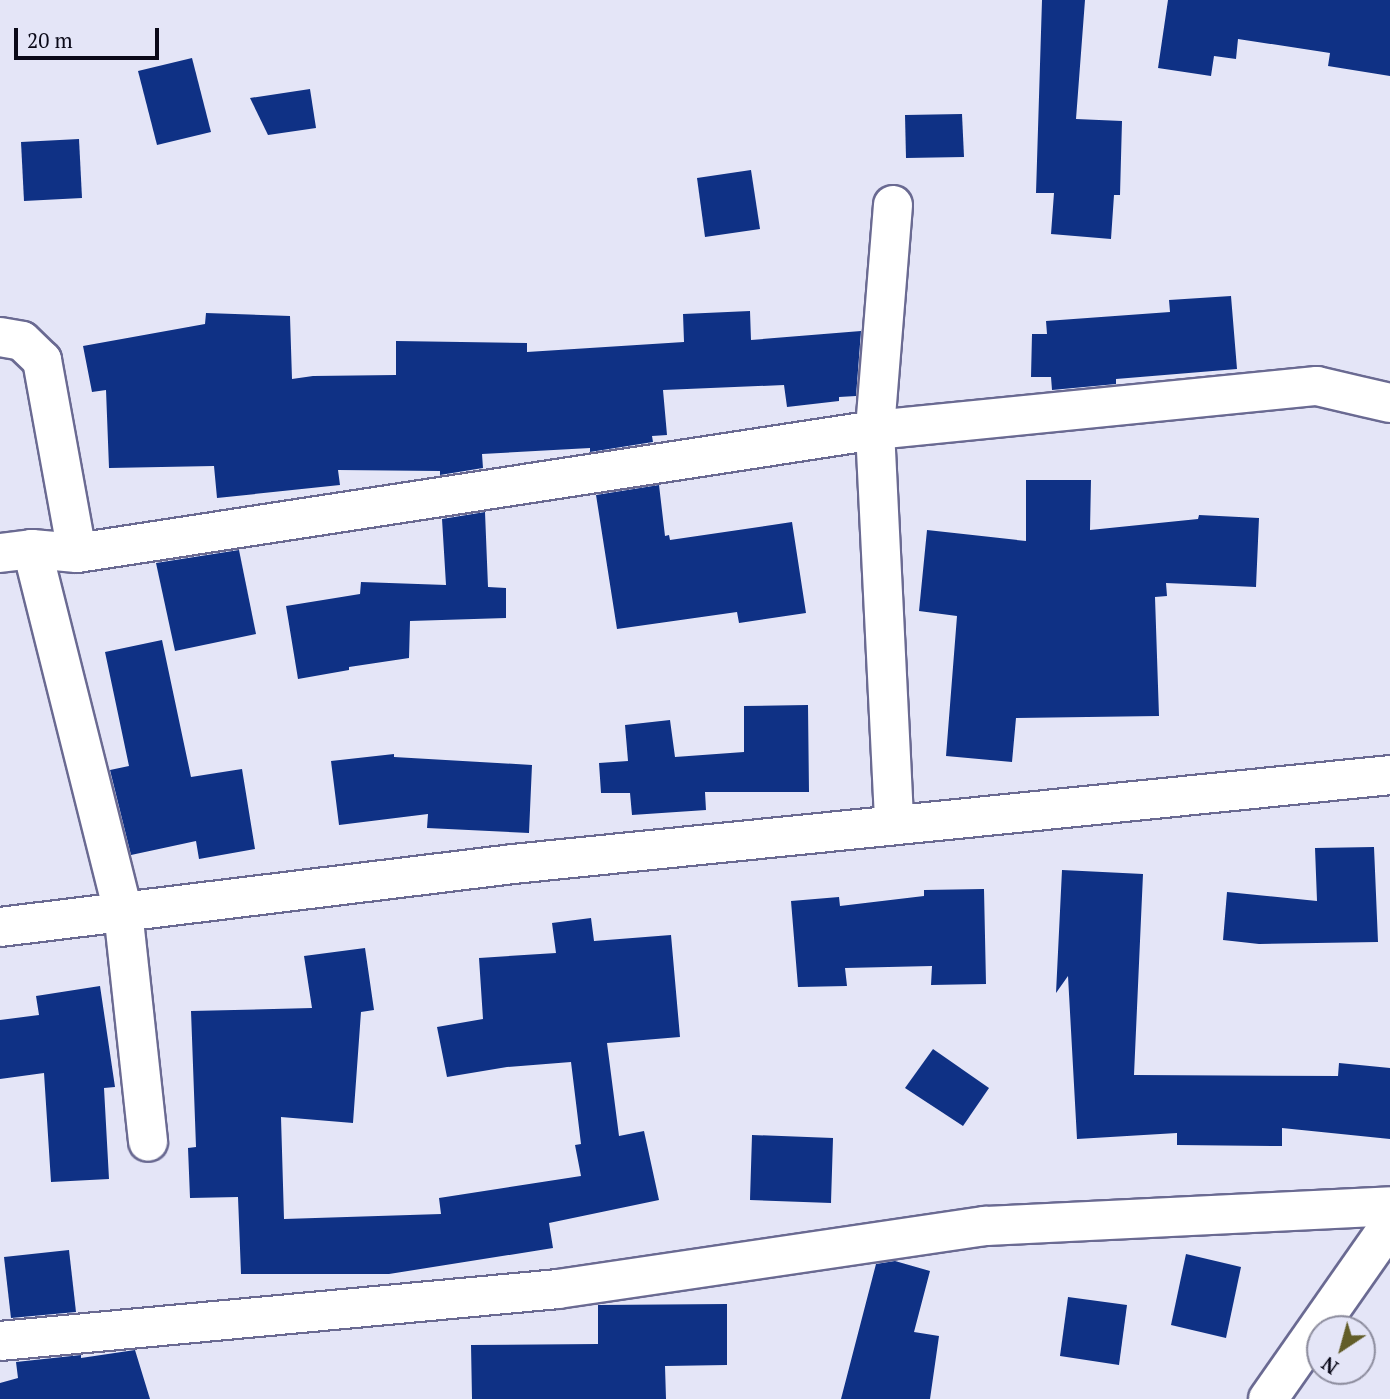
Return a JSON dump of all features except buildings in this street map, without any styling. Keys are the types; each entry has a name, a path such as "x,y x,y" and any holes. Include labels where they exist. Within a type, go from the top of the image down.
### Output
{"street":[{"path":"893,205 875,430 894,824"},
{"path":"0,337 22,341 42,360 77,553"},
{"path":"148,1142 123,911 16,551 77,553 875,430 1317,386 1390,403"},
{"path":"0,927 513,864 1390,775"},
{"path":"0,1341 558,1289 985,1226 1390,1206"},
{"path":"1268,1399 1390,1225"}]}
